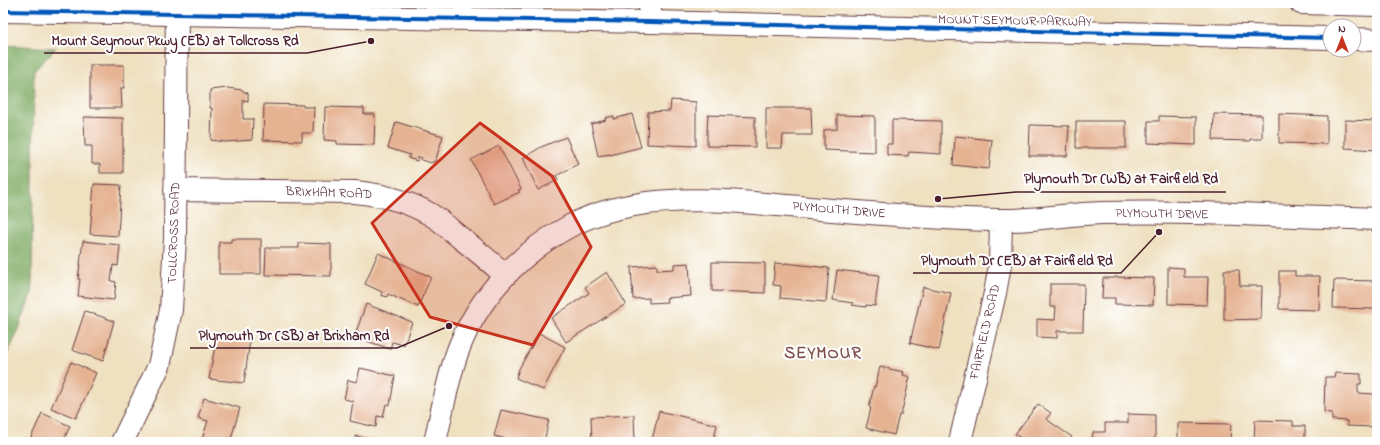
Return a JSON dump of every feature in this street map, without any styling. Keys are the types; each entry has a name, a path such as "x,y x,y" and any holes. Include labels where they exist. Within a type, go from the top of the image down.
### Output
{"street":[{"path":"1301,3 1377,5"},
{"name":"MOUNT SEYMOUR PARKWAY","path":"3,11 177,9 650,13 1322,38"},
{"name":"TOLLCROSS ROAD","path":"122,442 159,366 171,310 175,239 177,9"},
{"path":"1362,39 1377,40"},
{"name":"BRIXHAM ROAD","path":"175,190 355,192 374,194 399,200 420,208 439,220 505,275"},
{"name":"PLYMOUTH DRIVE","path":"435,442 451,371 458,350 467,330 491,291 505,275 535,247 571,225 604,212 638,204 686,200 737,202 891,215 1001,220 1098,213 1377,219"},
{"name":"FAIRFIELD ROAD","path":"960,442 995,294 1000,265 1001,220"}],"highlighted area":[{"path":"480,123 552,176 591,247 533,345 430,317 372,223"}],"green space":[{"path":"3,45 56,48 34,71 32,292 17,334 3,363"}],"building":[{"path":"90,65 124,65 124,88 121,88 122,108 90,108"},
{"path":"227,88 243,90 244,92 248,93 248,101 243,100 243,119 253,119 252,140 226,142 211,140 212,108 210,108 210,90"},
{"path":"671,100 696,102 696,146 647,144 648,112 670,111"},
{"path":"264,104 303,105 303,107 314,107 313,133 302,133 302,141 263,140"},
{"path":"325,107 364,108 364,114 375,114 374,145 337,144 337,141 324,140"},
{"path":"766,108 811,108 812,135 783,135 782,148 766,148"},
{"path":"632,114 641,147 610,155 598,156 591,124 606,120 605,118 614,116 614,119"},
{"path":"1214,114 1262,115 1262,139 1250,139 1250,141 1213,140"},
{"path":"1279,114 1327,116 1327,144 1279,143"},
{"path":"708,115 755,117 755,147 707,146"},
{"path":"837,115 875,116 875,152 824,150 824,130 837,129"},
{"path":"1159,116 1196,117 1196,145 1148,143 1148,121 1159,121"},
{"path":"84,117 123,118 123,173 100,173 100,164 92,164 92,146 85,146"},
{"path":"892,120 941,121 941,154 909,152 908,156 887,155 887,144 892,144"},
{"path":"1345,120 1377,121 1377,150 1345,148"},
{"path":"1076,121 1126,121 1126,148 1076,148"},
{"path":"396,122 443,136 435,162 433,161 432,163 421,160 422,158 418,157 417,161 408,158 410,155 388,148"},
{"path":"1030,125 1069,126 1067,156 1029,156"},
{"path":"955,136 992,140 989,169 953,165"},
{"path":"566,137 578,164 556,176 558,180 538,190 523,158 541,147"},
{"path":"499,146 521,189 518,190 520,192 494,204 471,160"},
{"path":"94,184 121,185 118,236 90,234"},
{"path":"231,239 261,239 261,274 219,274 219,242 231,242"},
{"path":"83,241 120,245 118,266 113,265 111,281 116,282 114,300 78,296 80,279 78,279"},
{"path":"299,243 331,244 331,276 265,275 266,248 299,248"},
{"path":"378,253 431,277 418,307 388,294 387,297 381,295 382,292 365,284"},
{"path":"712,262 765,263 765,293 712,291"},
{"path":"689,263 691,296 666,298 667,302 649,303 649,298 633,299 631,267 657,265 657,270 674,269 674,264"},
{"path":"775,263 829,268 826,302 780,298 781,286 773,285"},
{"path":"1168,267 1184,268 1184,277 1208,277 1207,305 1168,304"},
{"path":"837,270 879,275 875,306 866,305 866,307 852,305 853,303 833,300"},
{"path":"1224,270 1239,270 1240,286 1262,286 1261,319 1224,320"},
{"path":"1279,271 1295,271 1295,276 1320,276 1319,310 1279,309"},
{"path":"607,272 626,304 566,342 551,318 589,293 585,287"},
{"path":"1103,278 1154,278 1153,305 1115,304 1115,298 1102,298"},
{"path":"1334,280 1375,281 1375,309 1333,308"},
{"path":"1050,284 1084,284 1083,331 1057,331 1057,338 1037,337 1037,319 1055,320 1056,307 1050,307"},
{"path":"923,287 951,293 939,350 910,343"},
{"path":"366,304 412,322 404,345 392,342 390,349 364,340 366,335 356,332"},
{"path":"85,311 114,321 103,361 72,350"},
{"path":"539,333 565,347 543,390 516,378 519,369"},
{"path":"217,335 250,340 244,383 209,379"},
{"path":"71,362 96,373 76,418 51,408"},
{"path":"880,367 904,372 903,375 910,377 901,415 899,415 894,435 866,428 871,408 869,407"},
{"path":"360,368 395,376 390,405 386,404 383,417 377,416 376,427 350,421 353,401 344,399 348,380 357,382"},
{"path":"1335,373 1361,374 1361,384 1358,384 1358,393 1374,394 1374,427 1347,426 1347,421 1332,420 1332,413 1324,412 1325,377 1334,377"},
{"path":"204,398 240,408 230,442 201,442 208,421 198,418"},
{"path":"1038,404 1051,413 1046,419 1072,437 1068,442 1036,442 1031,439 1026,442 1015,434"},
{"path":"501,410 549,420 544,442 519,442 494,436"},
{"path":"659,411 717,425 713,442 663,442 652,440"},
{"path":"42,413 70,426 63,442 29,442"},
{"path":"1128,414 1155,415 1155,442 1092,442 1093,432 1105,432 1105,423 1128,423"},
{"path":"634,415 635,442 592,442 591,417"},
{"path":"1255,420 1293,421 1293,426 1305,426 1305,442 1254,442"},
{"path":"1178,423 1231,424 1230,442 1178,442"},
{"path":"355,436 379,441 379,442 354,442"}],"cycle path":[{"path":"1301,3 1377,5"},
{"path":"3,11 650,22 1322,38"}],"place":[{"name":"Mount Seymour Pkwy (EB) at Tollcross Rd","path":"371,41"},
{"name":"Plymouth Dr (WB) at Fairfield Rd","path":"938,199"},
{"name":"Plymouth Dr (EB) at Fairfield Rd","path":"1159,232"},
{"name":"Plymouth Dr (SB) at Brixham Rd","path":"449,326"}],"district":[{"name":"SEYMOUR","path":"823,353"}]}
